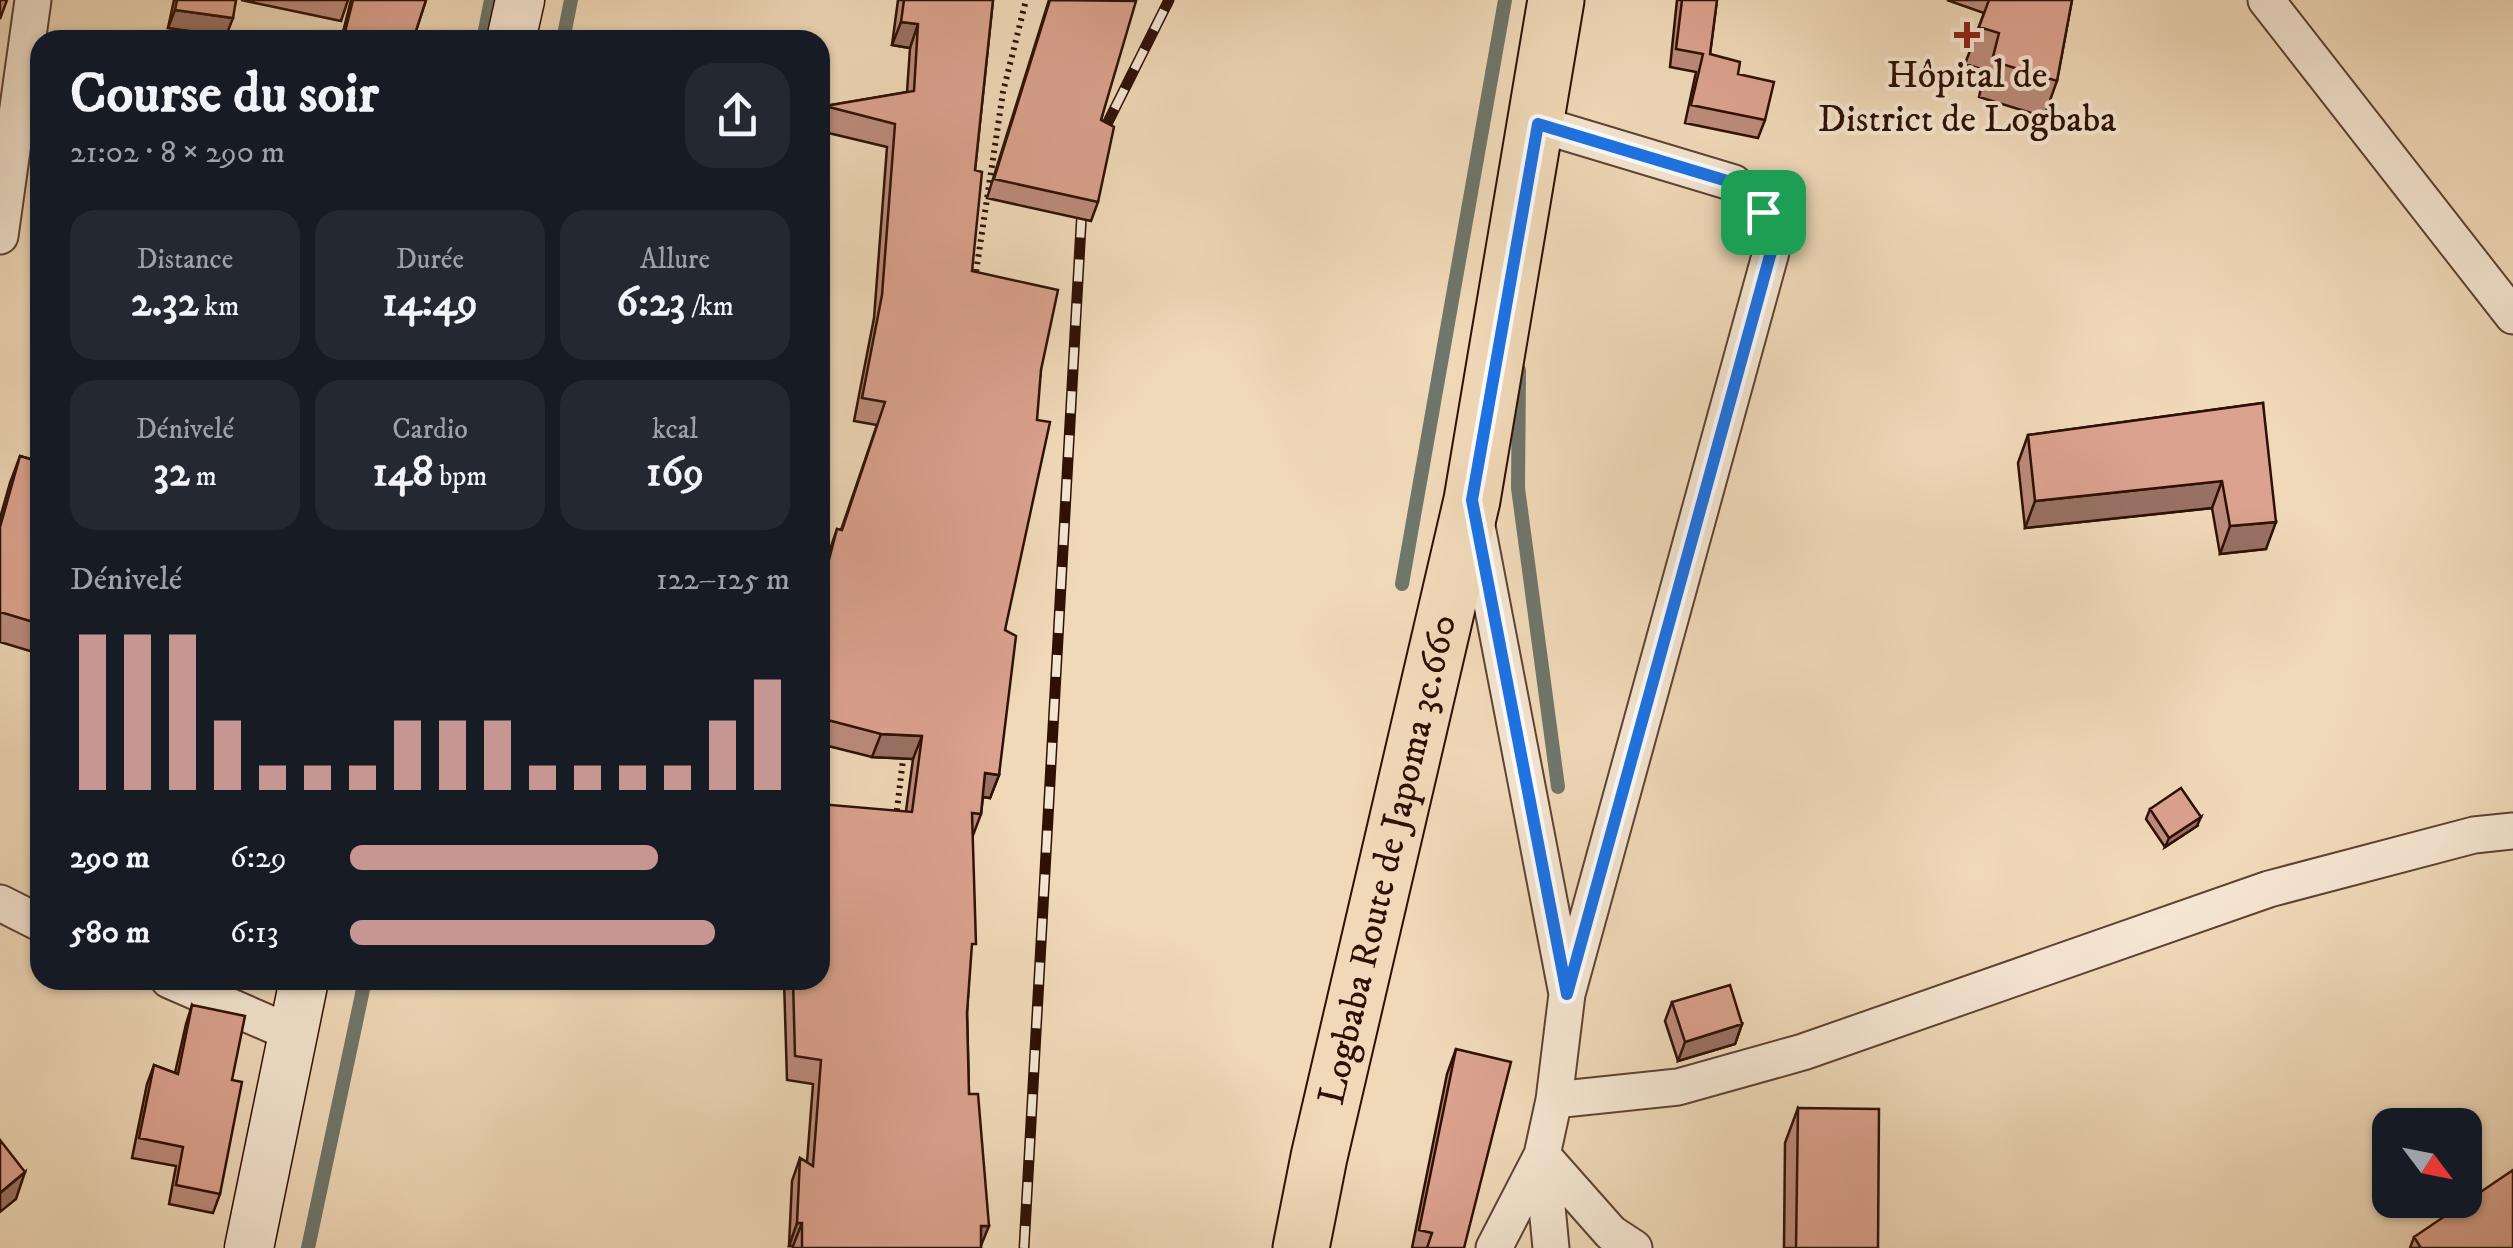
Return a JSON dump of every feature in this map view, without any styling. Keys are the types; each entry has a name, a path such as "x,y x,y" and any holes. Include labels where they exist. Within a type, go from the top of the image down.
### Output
{"main road":[{"path":"513,30 520,0"},
{"name":"Logbaba Route de Japoma 3c.660","path":"1302,1248 1318,1157 1472,500 1556,0"},
{"path":"249,1248 302,990"}],"street":[{"path":"0,236 34,0"},
{"path":"2266,0 2513,316"},
{"path":"1494,1248 1542,1155 1554,1100 1567,994 1771,252 1763,212 1734,183 1538,124"},
{"path":"1472,500 1567,994"},
{"path":"1554,1100 1678,1088 1803,1052 2269,889 2474,835 2513,831"},
{"path":"0,903 30,918"},
{"path":"193,990 293,1034"},
{"path":"1542,1155 1551,1248"},
{"path":"1542,1155 1611,1233 1634,1248"}],"path":[{"path":"974,282 1003,92 1026,0"},
{"path":"895,828 906,733"}],"building":[{"path":"177,0 236,0 233,18 175,10"},
{"path":"353,0 426,0 416,30 346,30"},
{"path":"904,0 993,0 975,170 982,172 972,271 1058,290 1041,370 1037,420 1050,422 1005,630 1016,636 999,775 985,773 981,814 972,813 976,944 972,944 967,1013 969,1094 978,1094 989,1226 981,1226 981,1248 802,1248 802,1223 797,1223 800,1158 813,1166 821,1060 795,1056 793,990 830,990 830,805 912,812 922,736 881,734 830,721 830,556 885,402 862,398 882,295 895,124 830,105 914,91 918,24 901,22"},
{"path":"1050,0 1136,1 1101,120 1114,127 1098,202 994,179"},
{"path":"1682,0 1717,0 1710,54 1740,62 1738,74 1774,82 1765,120 1691,105 1703,54 1676,49"},
{"path":"1989,0 2072,0 2057,81 1992,61 1999,33 1979,27"},
{"path":"2263,403 2276,522 2230,526 2222,481 2035,501 2028,435"},
{"path":"20,456 30,459 30,621 0,612 0,527"},
{"path":"2181,788 2201,817 2169,838 2150,809"},
{"path":"1730,985 1742,1024 1685,1042 1672,1002"},
{"path":"192,1005 245,1016 232,1080 242,1082 220,1194 176,1185 183,1147 139,1138 154,1065 178,1074"},
{"path":"1456,1049 1511,1062 1464,1248 1427,1248 1432,1233 1419,1230"},
{"path":"1798,1108 1879,1109 1878,1248 1796,1248"},
{"path":"0,1140 25,1172 0,1193"},
{"path":"2513,1170 2513,1248 2421,1248 2414,1237 2442,1218 2482,1218 2482,1191"}],"waterway":[{"path":"485,30 491,0"},
{"path":"565,30 571,0"},
{"path":"1402,584 1505,0"},
{"path":"1519,370 1518,488 1558,787"},
{"path":"308,1248 363,990"}],"railway":[{"path":"1095,148 1169,0"},
{"path":"1024,1248 1083,190"}],"place":[{"name":"Hôpital de District de Logbaba","path":"1967,35"}],"route":[{"path":"1538,124 1734,183 1763,212 1771,252 1567,994 1472,500 1538,124"}]}
